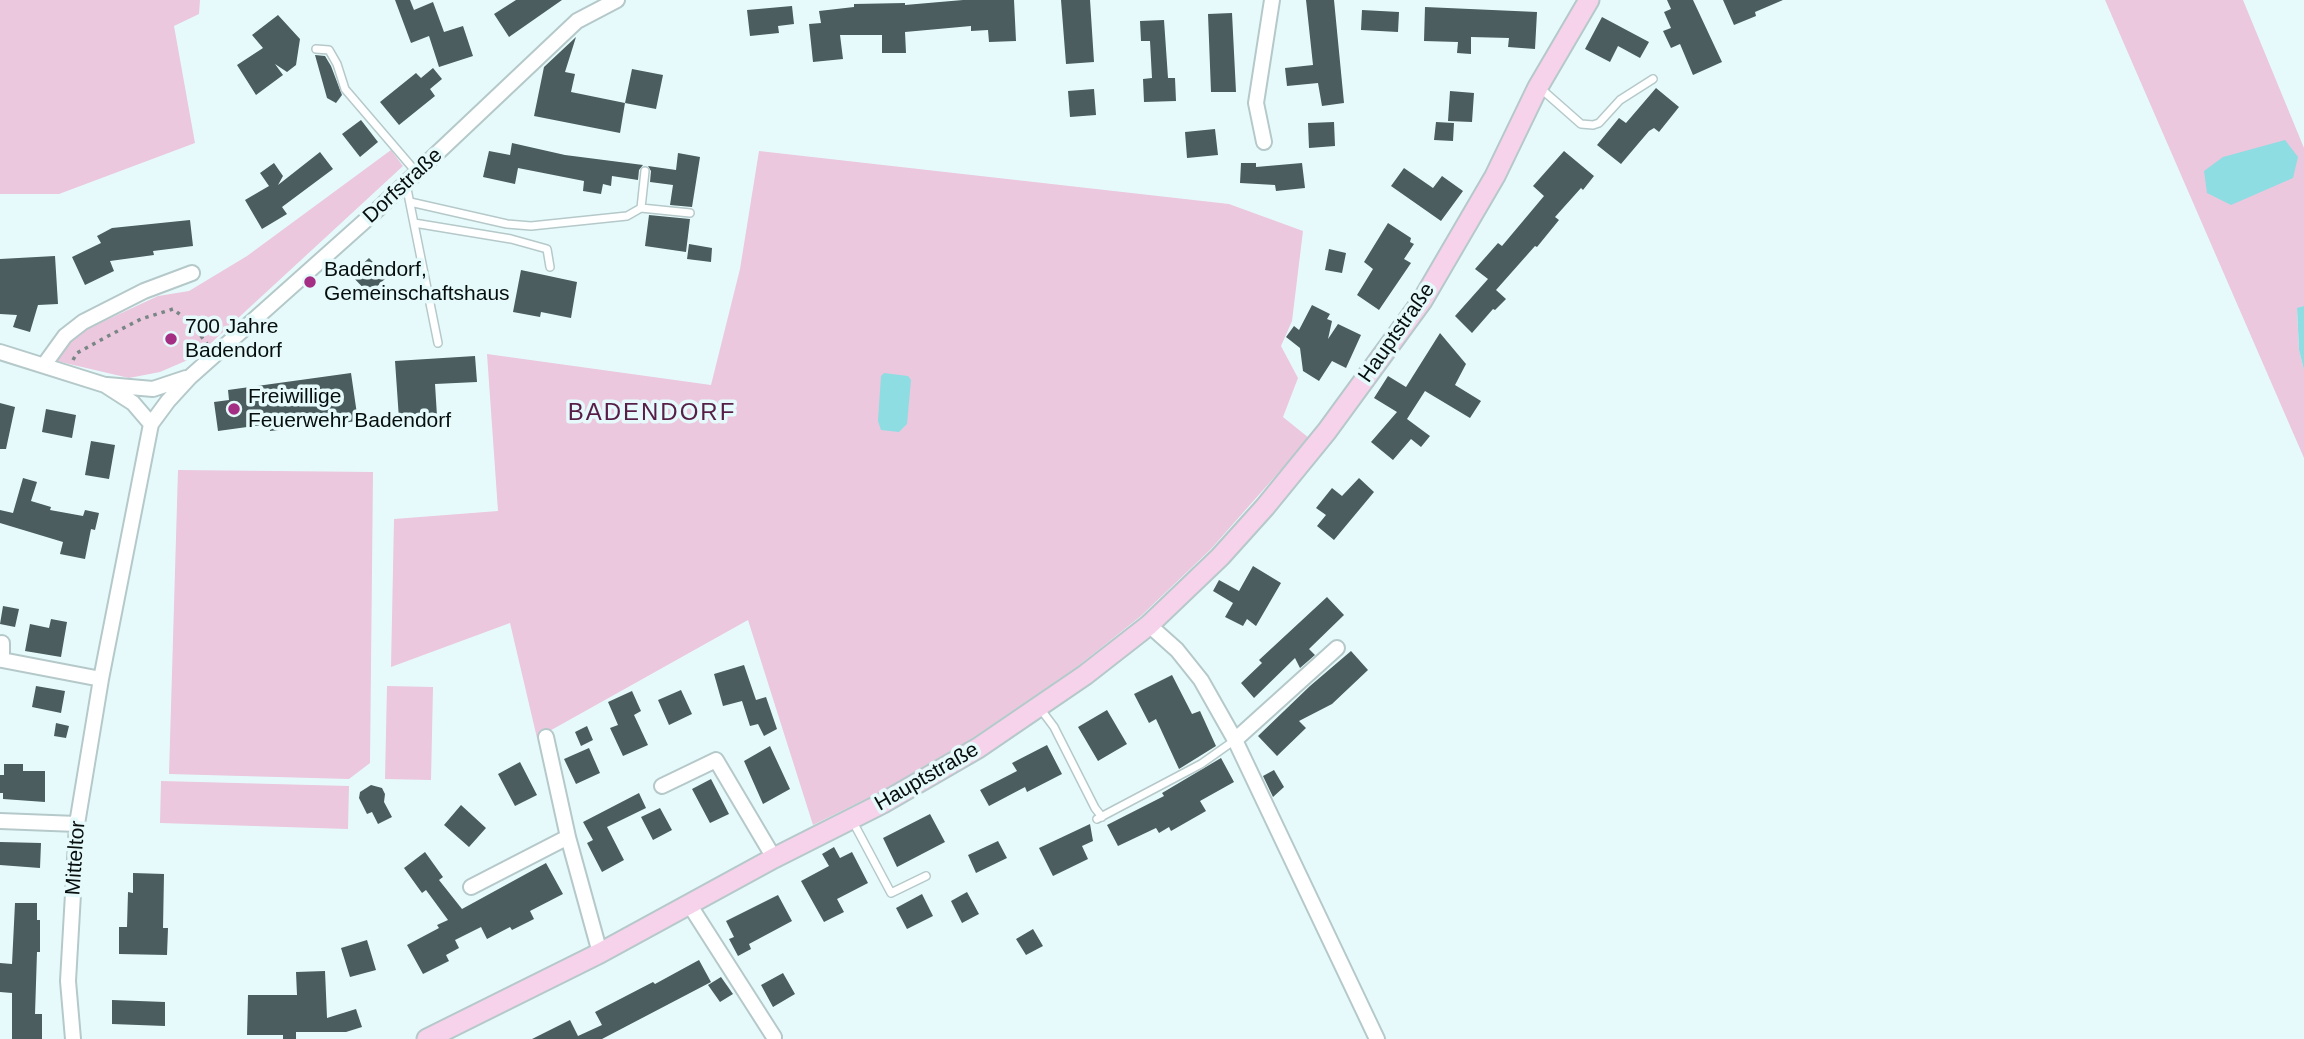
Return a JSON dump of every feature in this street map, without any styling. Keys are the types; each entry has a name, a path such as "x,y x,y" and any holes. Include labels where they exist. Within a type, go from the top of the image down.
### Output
{"main road":[{"name":"Hauptstraße","path":"427,1039 600,953 774,858 852,820 978,748 1085,675 1149,625 1220,557 1265,507 1327,431 1422,301 1495,176 1538,87 1589,0"}],"street":[{"name":"Dorfstraße","path":"105,385 133,403 151,424 190,377 412,178 578,21 617,0"},
{"path":"1264,142 1256,103 1272,0"},
{"path":"44,365 65,336 83,322 144,292 192,273"},
{"name":"Dorfstraße","path":"0,352 105,385 153,389 190,377"},
{"name":"Mitteltor","path":"73,1039 68,981 77,824 101,679 151,424"},
{"path":"1149,625 1177,650 1201,680 1235,740 1377,1039"},
{"path":"2,643 2,660 101,679"},
{"path":"1235,740 1337,648"},
{"path":"546,737 568,837 600,953"},
{"path":"662,786 716,760 774,858"},
{"path":"0,821 77,824"},
{"path":"471,887 568,837"},
{"path":"689,904 774,1037"}],"lane":[{"path":"316,49 329,50 345,89 412,178 410,202 438,343"},
{"path":"1538,87 1581,124 1593,125 1600,123 1619,100 1653,79"},
{"path":"641,208 645,172"},
{"path":"410,202 507,224 531,226 627,216 641,208 690,213"},
{"path":"414,223 511,239 547,249 550,267"},
{"path":"1039,706 1054,727 1100,818 1201,764 1235,740"},
{"path":"852,820 891,893 926,876"}],"path":[{"path":"64,372 77,354 99,341 141,319 173,309 192,324 215,354"}],"shaded area":[{"path":"0,0 200,0 199,14 174,26 195,143 59,194 0,194"},
{"path":"2105,0 2243,0 2304,148 2304,306 2297,309 2299,350 2304,370 2304,458"},
{"path":"391,150 403,166 197,356 160,372 129,378 52,360 74,335 158,296 189,291 247,256"},
{"path":"759,151 1229,204 1303,231 1292,321 1281,346 1298,378 1283,417 1309,438 1211,549 1141,616 1078,666 971,739 878,793 813,825 748,620 537,738 510,623 391,667 394,519 498,511 487,354 711,385 740,269"},
{"path":"178,470 373,472 370,763 349,779 169,774"},
{"path":"387,686 433,687 431,780 385,779"},
{"path":"161,781 349,786 348,829 160,823"}],"water":[{"path":"2285,140 2298,157 2293,178 2231,205 2207,193 2204,171 2223,157"},
{"path":"2304,306 2304,370 2299,350 2297,308"},
{"path":"884,373 908,376 911,380 907,424 899,432 881,430 878,421 881,376"}],"building":[{"path":"395,0 410,0 414,10 433,2 444,32 463,26 473,56 439,67 429,36 411,43"},
{"path":"516,0 562,0 509,37 494,14"},
{"path":"963,0 1014,0 1016,41 989,42 988,30 971,31 971,26 905,32 906,53 882,53 882,35 840,35 843,59 813,62 809,24 821,23 819,11 854,7 854,4 905,5"},
{"path":"1061,0 1090,0 1094,62 1066,64"},
{"path":"1306,0 1334,0 1344,103 1322,106 1318,83 1287,86 1285,68 1313,65"},
{"path":"1667,0 1693,0 1722,62 1693,75 1680,44 1671,48 1663,31 1671,28 1664,12 1671,9"},
{"path":"1723,0 1783,0 1734,25"},
{"path":"792,6 794,24 778,26 779,33 750,36 747,10"},
{"path":"1425,7 1537,12 1535,49 1508,47 1509,38 1471,37 1471,54 1457,53 1458,42 1424,41"},
{"path":"1362,10 1399,12 1398,32 1361,30"},
{"path":"1232,13 1236,92 1211,92 1208,14"},
{"path":"278,15 300,39 296,65 287,72 275,64 283,75 256,95 237,65 263,48 252,35"},
{"path":"1602,17 1649,42 1640,58 1618,46 1610,62 1585,49"},
{"path":"1164,20 1168,78 1175,78 1176,101 1144,102 1143,79 1152,78 1150,41 1141,41 1140,21"},
{"path":"576,37 565,72 575,74 571,92 625,103 620,133 534,116 544,67"},
{"path":"315,55 325,56 331,66 342,95 336,103 327,98"},
{"path":"433,68 442,79 430,89 435,96 399,125 380,102 416,73 421,78"},
{"path":"632,69 663,75 656,109 625,103"},
{"path":"1656,88 1679,107 1659,132 1654,128 1649,131 1621,164 1597,145 1619,118 1626,123"},
{"path":"1094,89 1096,115 1070,117 1068,91"},
{"path":"1450,91 1474,93 1472,122 1448,121"},
{"path":"361,120 378,142 360,157 342,134"},
{"path":"1334,122 1335,146 1309,148 1308,123"},
{"path":"1436,122 1454,123 1453,141 1434,140"},
{"path":"1215,129 1218,155 1187,158 1185,132"},
{"path":"512,143 565,155 643,165 639,170 638,180 612,176 611,186 603,184 601,194 583,191 584,181 518,168 515,184 483,177 489,151 510,155"},
{"path":"1564,151 1594,176 1555,217 1559,220 1537,247 1535,246 1496,290 1506,299 1493,309 1472,333 1455,316 1488,279 1475,269 1498,243 1502,246 1544,196 1533,186"},
{"path":"320,152 333,169 282,207 287,214 262,229 245,200 269,186 260,173 274,163 283,176 278,185"},
{"path":"678,153 700,157 692,207 670,205 673,185 650,182 651,171 648,166 676,170"},
{"path":"1241,163 1256,163 1256,167 1302,163 1305,188 1276,191 1275,185 1240,183"},
{"path":"1404,168 1433,188 1442,176 1463,191 1441,221 1391,186"},
{"path":"649,215 690,219 686,252 645,246"},
{"path":"190,220 193,246 153,251 154,255 110,261 114,271 85,285 72,257 101,243 97,236 112,228"},
{"path":"1388,223 1411,238 1410,242 1414,244 1404,259 1411,263 1379,310 1357,295 1373,269 1364,262"},
{"path":"689,244 712,248 711,262 687,259"},
{"path":"1329,249 1346,253 1342,273 1325,270"},
{"path":"55,256 58,304 38,305 30,332 13,327 17,315 0,314 0,259"},
{"path":"369,258 387,277 369,294 351,275"},
{"path":"521,270 577,282 571,318 541,312 540,317 513,312"},
{"path":"1312,305 1330,314 1327,319 1332,321 1328,339 1338,324 1361,335 1346,368 1332,361 1319,381 1303,371 1300,348 1286,337 1294,326 1299,330"},
{"path":"1440,333 1466,364 1455,385 1481,401 1470,418 1425,391 1407,419 1430,436 1421,447 1411,439 1393,460 1371,442 1397,412 1374,398 1388,376 1406,387"},
{"path":"475,356 477,382 435,384 437,416 399,419 395,361"},
{"path":"351,373 358,421 270,431 269,424 218,431 214,402 229,400 228,390"},
{"path":"0,403 15,407 6,449 0,449"},
{"path":"46,409 76,415 72,438 42,432"},
{"path":"91,441 115,445 109,479 85,475"},
{"path":"23,478 37,482 31,501 51,507 50,510 83,516 85,510 99,513 95,530 91,529 85,559 60,554 63,542 0,523 0,510 13,513"},
{"path":"1359,478 1374,492 1334,540 1317,526 1326,515 1316,508 1332,488 1342,496"},
{"path":"1253,566 1281,583 1256,626 1247,619 1243,626 1225,617 1233,603 1213,591 1219,580 1239,591"},
{"path":"1327,597 1344,615 1309,649 1315,655 1300,668 1295,658 1254,698 1241,683 1262,663 1259,660"},
{"path":"3,606 19,609 15,627 0,624"},
{"path":"51,619 67,622 61,657 25,651 30,624 49,628"},
{"path":"1351,651 1368,670 1332,704 1299,721 1306,728 1277,756 1258,736"},
{"path":"744,665 756,700 766,697 777,729 764,736 758,724 750,726 742,701 723,706 714,674"},
{"path":"1172,675 1192,714 1200,711 1216,746 1179,769 1156,719 1149,723 1134,694"},
{"path":"36,686 65,691 61,713 32,707"},
{"path":"681,690 692,714 669,725 658,700"},
{"path":"632,691 641,711 634,715 648,745 623,756 610,728 618,725 608,702"},
{"path":"1107,710 1127,744 1098,761 1078,727"},
{"path":"56,723 69,726 66,738 54,736"},
{"path":"587,726 593,740 581,746 575,732"},
{"path":"1047,745 1062,774 1027,792 1025,787 989,806 980,790 1017,771 1012,763"},
{"path":"770,746 790,789 763,804 744,761"},
{"path":"589,748 600,773 576,784 564,759"},
{"path":"1221,758 1234,782 1200,801 1206,811 1171,831 1169,827 1159,833 1156,828 1118,846 1107,825 1164,796 1162,793"},
{"path":"520,762 537,795 515,806 498,774"},
{"path":"4,764 23,764 23,771 45,771 45,802 3,799 3,793 0,793 0,775 4,775"},
{"path":"1274,770 1284,787 1273,797 1263,776"},
{"path":"711,779 729,814 710,823 692,789"},
{"path":"371,785 382,788 385,794 384,802 392,817 378,824 372,812 367,814 359,798 360,792"},
{"path":"639,793 646,808 607,827 624,860 602,872 587,843 593,840 583,822"},
{"path":"461,805 486,828 469,847 444,825"},
{"path":"660,808 672,830 653,840 641,817"},
{"path":"930,814 945,842 897,867 883,838"},
{"path":"1090,824 1093,841 1082,846 1088,859 1053,876 1039,848"},
{"path":"998,841 1007,858 976,873 968,855"},
{"path":"0,842 41,843 40,868 0,865"},
{"path":"834,847 840,858 852,852 868,883 837,899 844,912 824,922 801,881 829,866 822,854"},
{"path":"425,852 443,877 439,880 462,909 546,863 563,894 530,911 534,919 512,930 510,927 487,939 481,927 455,940 459,948 446,955 449,961 423,974 407,945 439,928 437,925 448,920 426,890 422,893 404,868"},
{"path":"133,873 164,874 163,928 168,928 167,955 119,954 119,927 127,927 128,892 133,893"},
{"path":"967,892 979,914 962,923 951,901"},
{"path":"922,894 933,916 907,929 896,908"},
{"path":"778,895 792,921 749,944 751,949 738,956 729,939 734,937 726,921"},
{"path":"15,903 37,903 40,952 37,952 35,1014 42,1014 42,1039 12,1039 12,993 0,992 0,963 12,964"},
{"path":"1033,929 1043,946 1026,955 1016,939"},
{"path":"367,940 376,970 350,977 341,948"},
{"path":"699,960 711,982 602,1039 532,1039 570,1020 578,1036 602,1025 595,1012"},
{"path":"325,971 327,1018 356,1009 362,1027 346,1032 296,1032 296,1039 283,1039 283,1035 247,1035 248,995 297,995 296,972"},
{"path":"783,973 795,994 773,1007 761,985"},
{"path":"721,977 733,994 720,1002 708,985"},
{"path":"112,1000 165,1002 165,1026 112,1024"}],"place":[{"name":"Badendorf, Gemeinschaftshaus","path":"310,282"},
{"name":"700 Jahre Badendorf","path":"171,339"},
{"name":"Freiwillige Feuerwehr Badendorf","path":"234,409"}],"district":[{"name":"BADENDORF","path":"652,413"}]}
